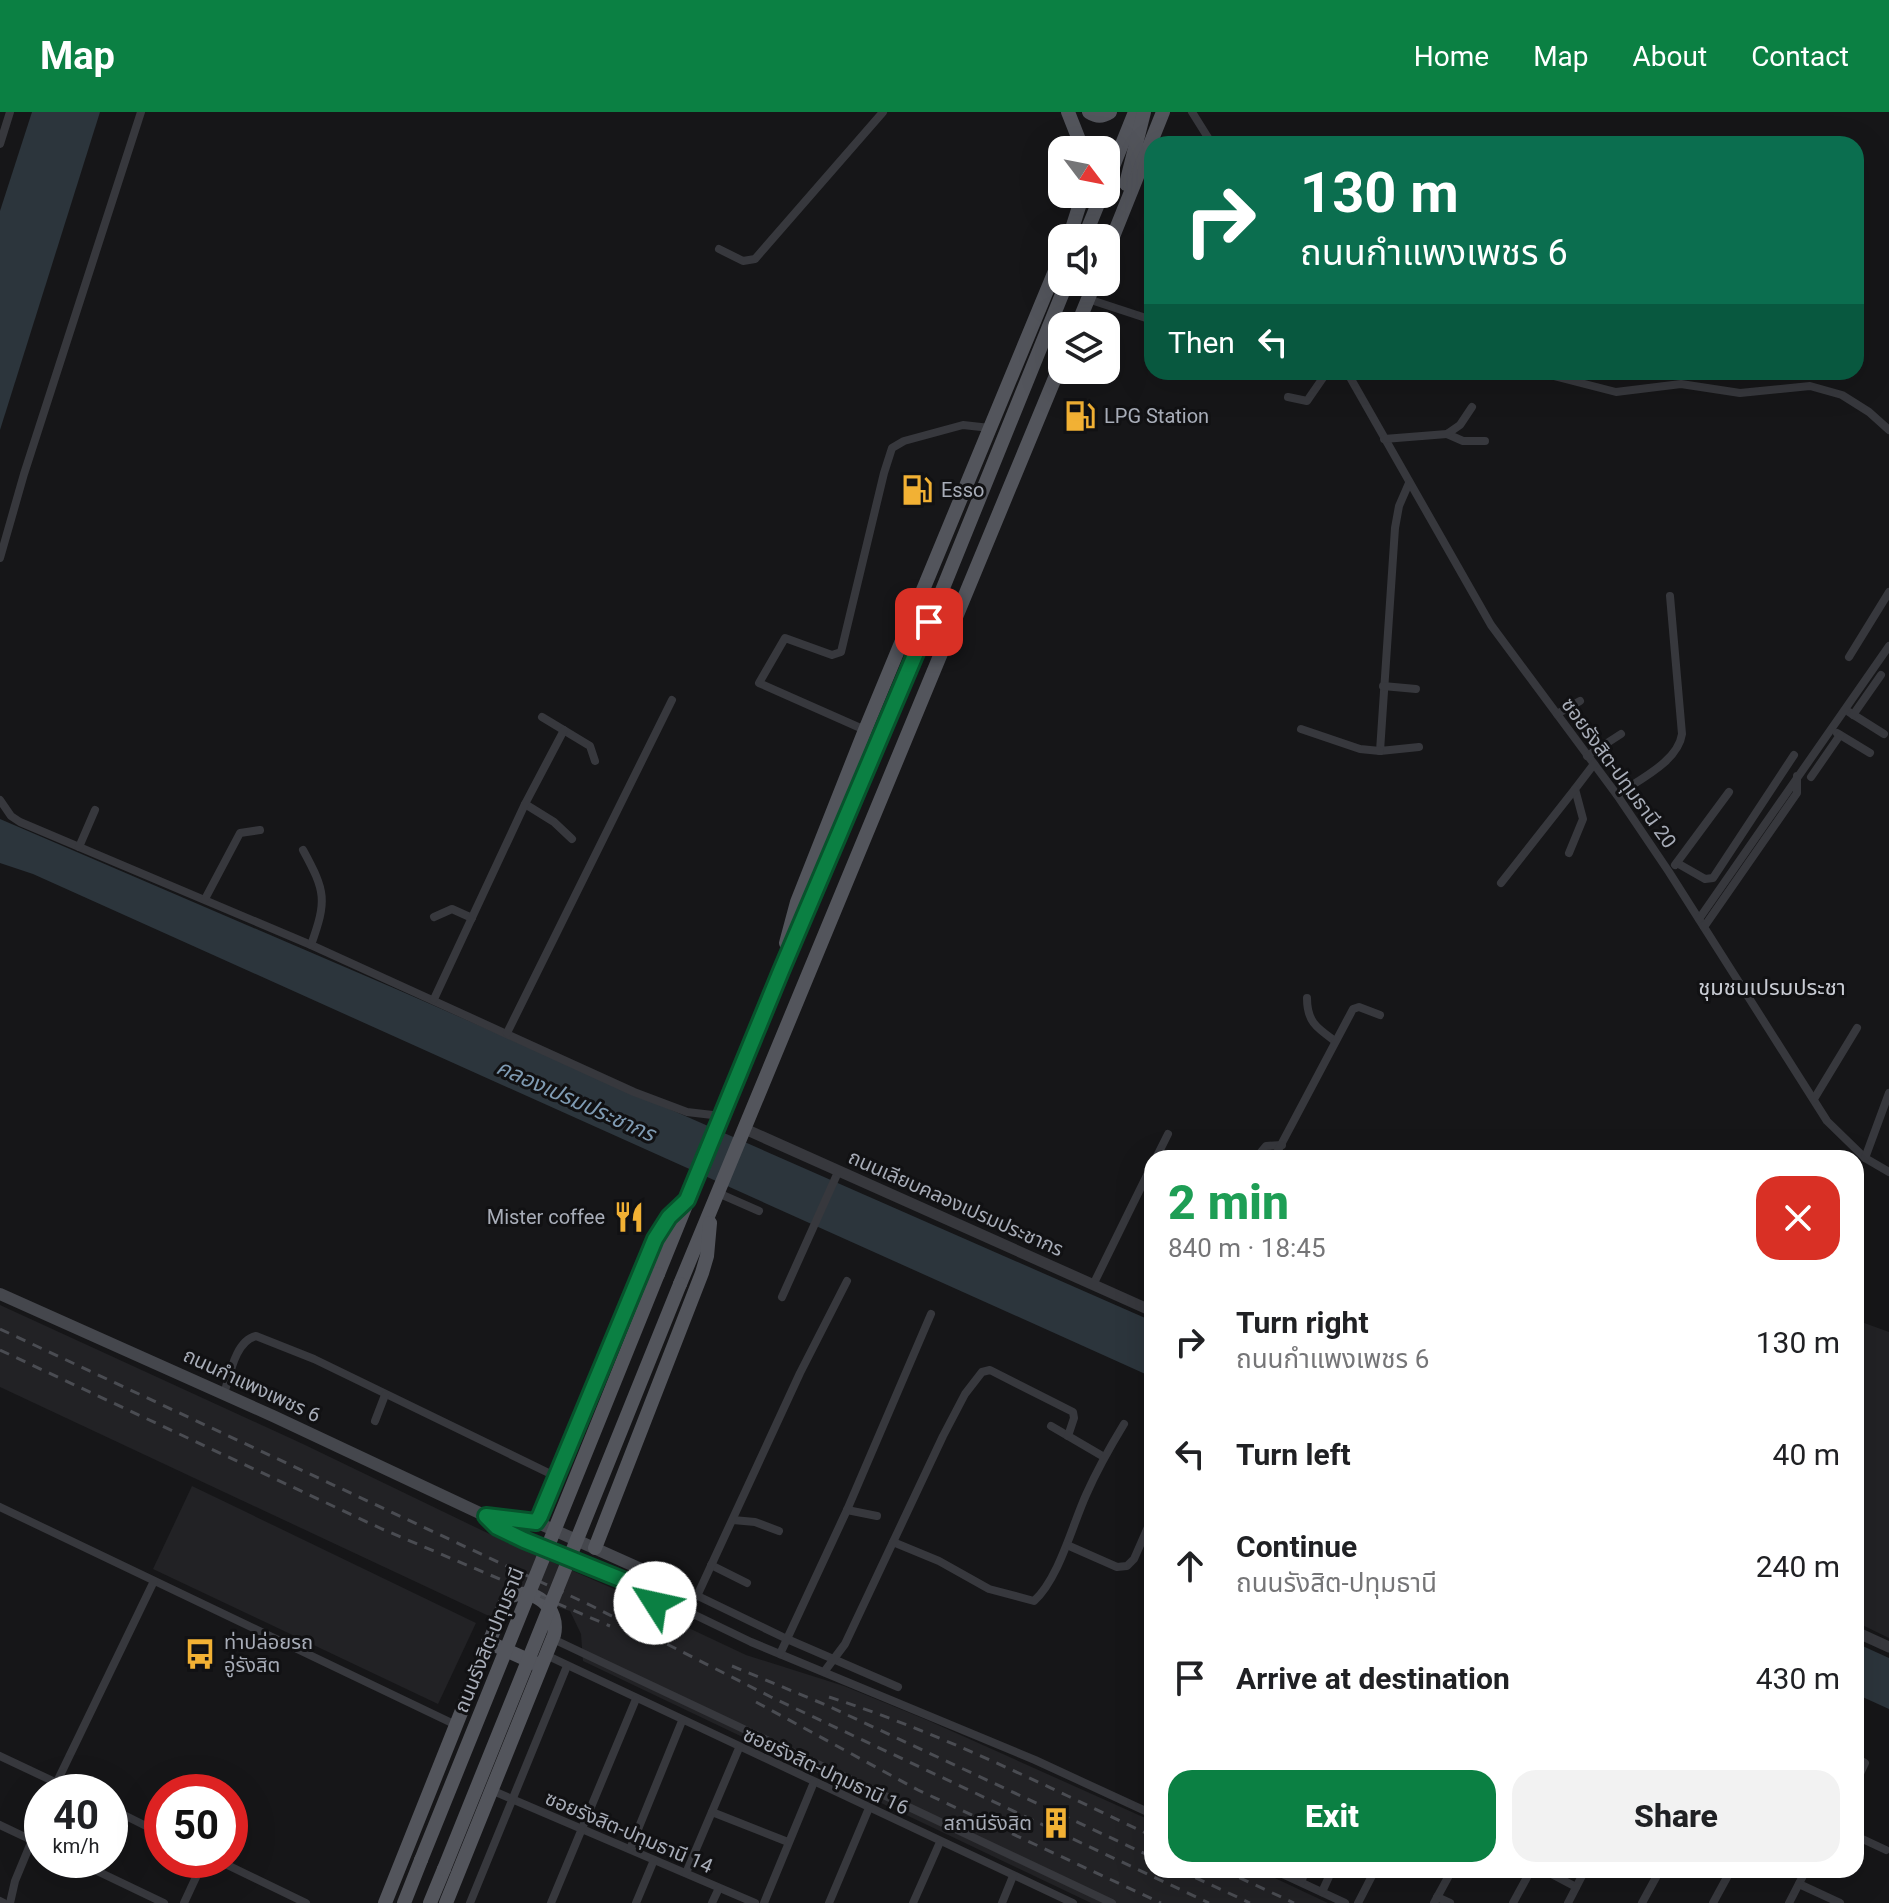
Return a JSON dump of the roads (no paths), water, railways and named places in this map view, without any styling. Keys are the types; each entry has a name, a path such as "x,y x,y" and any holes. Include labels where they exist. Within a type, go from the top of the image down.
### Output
{"main road":[{"path":"1068,112 1077,136"},
{"path":"1089,112 1104,116 1110,112"},
{"path":"1120,149 1135,112"},
{"path":"1115,224 1144,112"},
{"path":"1153,136 1163,112"},
{"path":"1118,224 1144,160"},
{"path":"781,971 790,921 797,902 1048,288"},
{"name":"ถนนรังสิต-ปทุมธานี","path":"404,1903 687,1200 941,593 1061,296"},
{"path":"1083,312 1089,296"},
{"path":"430,1903 680,1284 1052,384"},
{"path":"595,1548 702,1273 717,1196"},
{"path":"536,1522 655,1239 669,1217 687,1200"},
{"name":"ถนนกำแพงเพชร 6","path":"0,1294 486,1516 536,1522 672,1587"},
{"path":"544,1507 600,1532"},
{"name":"ถนนกำแพงเพชร 6","path":"486,1516 497,1527 645,1589 651,1596"},
{"path":"655,1585 672,1587 673,1603 661,1606 651,1596 655,1585"},
{"path":"385,1903 504,1605 509,1597 516,1594 535,1598 552,1610 557,1624 553,1639 446,1903"},
{"path":"488,1642 544,1660"}],"street":[{"path":"0,144 10,112"},
{"path":"0,558 24,474 141,112"},
{"path":"719,249 743,261 755,259 883,112"},
{"path":"1192,112 1207,136"},
{"path":"1088,299 1144,317"},
{"path":"1288,397 1307,401 1321,380"},
{"name":"ซอยรังสิต-ปทุมธานี 20","path":"1351,380 1491,625 1617,795 1827,1121 1857,1150"},
{"path":"1569,380 1616,392 1681,384 1728,393 1794,386 1827,389 1856,403 1889,430"},
{"path":"1447,434 1460,425 1472,407"},
{"path":"865,730 759,683 785,638 832,655 841,652 892,448 963,425 990,428"},
{"path":"1384,439 1447,434 1463,441 1485,441"},
{"path":"1380,751 1395,528 1399,506 1409,483"},
{"path":"1849,657 1889,592"},
{"path":"1617,795 1668,759 1681,745 1670,596"},
{"path":"1849,712 1889,646"},
{"path":"1701,923 1766,829 1797,793 1797,775 1831,729 1881,675"},
{"path":"1383,686 1416,689"},
{"path":"507,1033 672,700"},
{"path":"1557,714 1580,701"},
{"path":"1849,712 1884,734"},
{"path":"542,717 590,746 595,761"},
{"path":"1301,729 1360,749 1380,751 1419,747"},
{"path":"1831,729 1870,753"},
{"path":"434,999 525,804 564,730"},
{"path":"1587,756 1621,734"},
{"path":"1811,777 1840,735"},
{"path":"1677,863 1705,879 1713,878 1794,755"},
{"path":"1501,883 1594,764"},
{"path":"1569,853 1583,819 1575,789"},
{"path":"1669,872 1729,792"},
{"path":"0,800 20,822 311,945 674,1109 719,1122"},
{"path":"525,804 554,822 572,839"},
{"path":"79,847 95,810"},
{"path":"205,899 240,833 260,830"},
{"path":"303,850 322,887 323,898 311,945"},
{"path":"434,917 452,909 472,918"},
{"path":"1307,998 1307,1012 1311,1020 1335,1041"},
{"path":"1279,1150 1356,1007 1380,1015"},
{"path":"1814,1099 1857,1028"},
{"path":"1865,1158 1889,1093"},
{"name":"ถนนเลียบคลองเปรมประชากร","path":"743,1133 1144,1307"},
{"path":"1160,1150 1168,1134"},
{"path":"1263,1150 1266,1146 1282,1145"},
{"name":"ซอยรังสิต-ปทุมธานี 20","path":"1865,1158 1888,1169"},
{"path":"782,1297 838,1172"},
{"path":"1093,1285 1144,1181"},
{"path":"717,1196 759,1211"},
{"path":"697,1596 800,1373 847,1281"},
{"path":"780,1654 847,1510 931,1314"},
{"path":"224,1394 241,1346 248,1338 256,1336 314,1359 557,1477"},
{"path":"824,1672 845,1644 943,1436 965,1394 982,1372 990,1370 1073,1412 1068,1436"},
{"path":"375,1421 385,1395"},
{"path":"893,1542 939,1561 989,1589 1034,1601 1067,1545 1085,1497 1124,1424"},
{"path":"1051,1426 1104,1457"},
{"path":"0,1507 456,1725"},
{"path":"847,1510 877,1516"},
{"path":"733,1520 755,1522 779,1531"},
{"path":"1067,1545 1117,1567 1127,1566 1134,1559 1144,1536"},
{"path":"711,1565 747,1583"},
{"path":"60,1774 154,1581"},
{"path":"672,1587 898,1687"},
{"path":"672,1587 693,1614"},
{"path":"661,1606 693,1614 780,1654 1035,1760 1144,1810"},
{"path":"1864,1636 1889,1647"},
{"path":"553,1639 1112,1903"},
{"name":"ซอยรังสิต-ปทุมธานี 16","path":"544,1660 567,1666 1073,1903"},
{"path":"470,1903 567,1666"},
{"path":"551,1903 636,1699"},
{"path":"630,1849 682,1721"},
{"path":"686,1873 739,1748"},
{"path":"0,1756 39,1774"},
{"path":"764,1903 814,1782"},
{"name":"ซอยรังสิต-ปทุมธานี 14","path":"491,1790 755,1903"},
{"path":"829,1903 869,1808"},
{"path":"712,1812 788,1842"},
{"path":"0,1825 24,1836"},
{"path":"1864,1840 1886,1850"},
{"path":"913,1903 940,1842"},
{"path":"3,1902 24,1855"},
{"path":"636,1903 654,1860"},
{"path":"248,1875 306,1903"},
{"path":"1002,1903 1013,1876"},
{"path":"112,1878 164,1903"},
{"path":"184,1903 196,1878"},
{"path":"1292,1878 1345,1903"},
{"path":"1301,1882 1303,1878"},
{"path":"1322,1892 1328,1878"},
{"path":"1358,1903 1371,1878"},
{"path":"1448,1878 1436,1900 1450,1903"},
{"path":"1513,1903 1527,1878"},
{"path":"1559,1878 1576,1887"},
{"path":"1568,1903 1581,1878"},
{"path":"1642,1903 1656,1878"},
{"path":"1713,1903 1727,1878"},
{"path":"1789,1903 1802,1878"},
{"path":"1799,1884 1840,1903"},
{"path":"712,1903 719,1888"},
{"path":"1040,1903 1045,1891"}],"water":[{"path":"32,112 100,112 0,430 0,211"},
{"name":"คลองเปรมประชากร","path":"0,819 1144,1317 1144,1373 33,874 0,863"},
{"path":"1864,1647 1889,1658 1889,1709 1864,1698"}],"railway":[{"path":"0,1329 592,1606 771,1697 1144,1872"},
{"path":"0,1350 382,1529 610,1626"},
{"path":"732,1666 826,1705 1144,1853"},
{"path":"829,1697 952,1744 1144,1832"},
{"path":"756,1702 918,1790 1161,1903"},
{"path":"1156,1878 1209,1903"},
{"path":"1196,1878 1250,1903"},
{"path":"1240,1878 1294,1903"}],"place":[{"name":"LPG Station","path":"1080,416"},
{"name":"Esso","path":"917,490"},
{"name":"Mister coffee","path":"629,1217"},
{"name":"ท่าปล่อยรถ อู่รังสิต","path":"200,1654"},
{"name":"สถานีรังสิต","path":"1056,1823"}],"district":[{"name":"ชุมชนเปรมประชา","path":"1772,987"}]}
